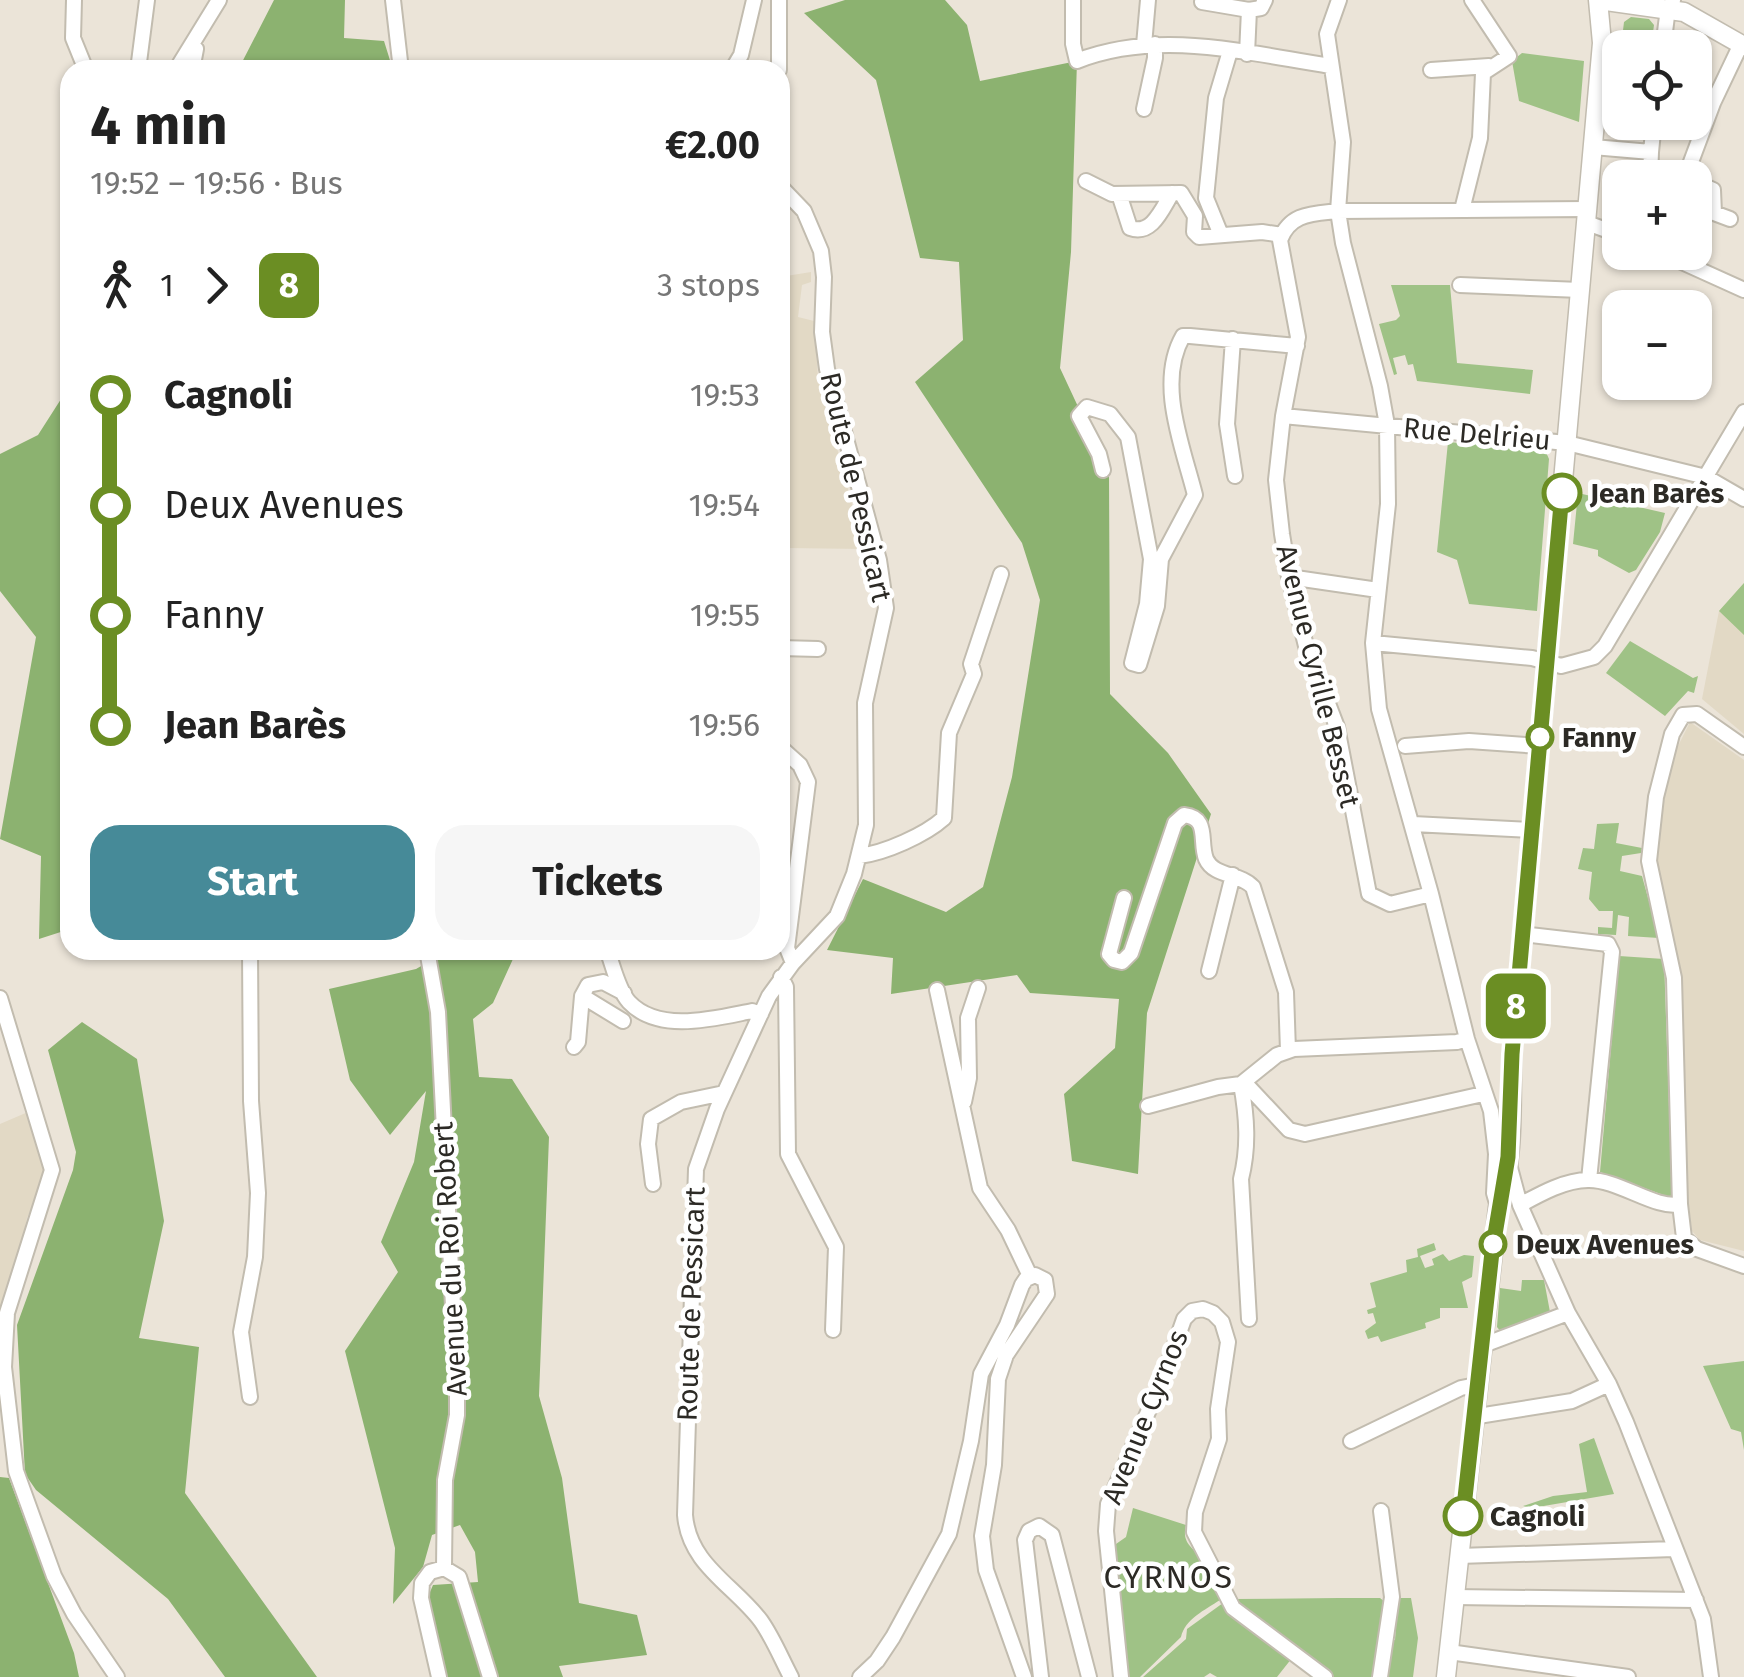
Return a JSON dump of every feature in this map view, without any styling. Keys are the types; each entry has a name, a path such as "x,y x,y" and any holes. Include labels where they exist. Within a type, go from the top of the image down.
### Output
{"main road":[{"path":"1446,1677 1472,1417 1508,1157 1522,934 1602,43 1599,0 1671,5 1742,46"}],"street":[{"path":"74,0 73,38 82,60"},
{"path":"139,60 147,0"},
{"path":"182,60 219,0"},
{"path":"393,0 400,60"},
{"path":"737,60 745,43 754,0"},
{"path":"779,0 779,60"},
{"path":"1073,0 1077,61 1106,50 1149,44 1330,66"},
{"path":"1144,109 1155,58 1149,44 1148,0"},
{"path":"1202,2 1249,10 1261,8 1265,0"},
{"path":"1339,0 1327,34 1343,142 1338,212 1387,425 1388,504 1372,643 1380,708 1432,894 1467,1039 1491,1111 1496,1154 1494,1193 1500,1201 1520,1204 1550,1190 1588,1180 1611,1183 1670,1206 1680,1204"},
{"path":"1431,70 1488,66 1509,56 1472,0"},
{"path":"1666,30 1671,5"},
{"path":"1247,54 1249,10"},
{"path":"191,46 196,50 194,60"},
{"path":"1692,160 1713,103 1742,46"},
{"path":"1220,236 1206,198 1216,98 1230,51"},
{"path":"1462,210 1480,138 1483,73 1488,66"},
{"path":"1650,160 1652,140"},
{"path":"1592,146 1650,152"},
{"path":"1086,181 1112,194 1181,193 1195,216 1194,232 1199,237 1282,234 1285,226 1301,215 1338,212 1462,210 1587,216 1602,225"},
{"path":"1712,190 1714,213 1730,219"},
{"path":"1119,194 1130,228 1136,231 1145,230 1154,222 1172,193"},
{"name":"Route de Pessicart","path":"790,197 804,212 821,251 827,369 887,597 884,629 864,714 866,825 859,856 836,916 792,962 761,1014 700,1151 693,1192 686,1528 702,1562 762,1623 790,1677"},
{"name":"Avenue Cyrille Besset","path":"1282,234 1284,270 1298,336 1276,480 1288,577 1306,646 1337,726 1369,894 1390,904 1432,894"},
{"path":"1700,270 1744,290"},
{"path":"1460,285 1580,290"},
{"path":"1103,470 1079,416 1087,408 1110,414 1128,436 1151,559 1148,604 1132,663 1138,664 1157,606 1161,559 1195,496 1173,402 1173,361 1177,348 1184,336 1297,346"},
{"path":"1233,339 1227,424 1234,476"},
{"path":"1372,643 1561,666 1594,657 1605,646 1744,412"},
{"name":"Rue Delrieu","path":"1283,416 1567,442 1706,477 1744,499"},
{"path":"859,856 882,850 944,818 950,734 974,674 971,664 1002,574"},
{"path":"1288,577 1378,590"},
{"path":"790,648 818,649"},
{"path":"1744,747 1697,714 1683,716 1672,734 1656,796 1649,862 1674,978 1684,1238 1697,1250 1744,1266"},
{"path":"1405,746 1469,741 1539,746"},
{"path":"790,756 800,765 808,782 790,924"},
{"path":"1124,898 1109,954 1122,962 1131,953 1176,822 1184,815 1194,816 1201,823 1206,858 1214,870 1253,886 1286,992 1288,1052"},
{"path":"1413,824 1531,830"},
{"path":"1209,971 1233,875"},
{"path":"1522,934 1608,944 1612,952 1588,1180"},
{"path":"790,956 792,962"},
{"path":"250,960 251,1101 258,1193 255,1257 241,1332 250,1397"},
{"name":"Avenue du Roi Robert","path":"429,960 438,1012 457,1385 445,1480 444,1568"},
{"path":"611,960 627,1001 643,1012 690,1023 752,1011 761,1014"},
{"path":"781,977 786,987 788,1154 836,1247 833,1330"},
{"path":"574,1047 578,1042 582,996 588,986 603,982 624,993"},
{"path":"963,1108 968,1078 968,1018 978,988"},
{"path":"937,990 980,1188 1008,1230 1030,1276 1045,1280 1047,1294 1006,1355 998,1379 996,1454 982,1536 990,1583 1024,1677"},
{"path":"582,996 623,1020"},
{"path":"0,998 52,1170 8,1313 4,1367 16,1470 54,1576 74,1614 117,1677"},
{"path":"1148,1106 1242,1083 1278,1055 1288,1052 1467,1039"},
{"path":"1242,1083 1289,1130 1305,1134 1483,1094"},
{"path":"1242,1083 1247,1132 1241,1180 1249,1319"},
{"path":"1491,1111 1511,1088"},
{"path":"653,1184 648,1144 651,1119 681,1102 724,1093"},
{"path":"1508,1157 1520,1204 1568,1313 1609,1384 1696,1600 1703,1619 1711,1677"},
{"path":"860,1677 893,1637 949,1534 972,1441 981,1374 1007,1326 1022,1285 1030,1276"},
{"name":"Avenue Cyrnos","path":"1120,1677 1106,1531 1108,1504 1166,1372 1184,1318 1203,1309 1222,1322 1227,1349 1218,1409 1219,1440 1195,1512 1194,1532 1214,1566 1229,1604 1305,1670 1325,1677"},
{"path":"1481,1346 1568,1313"},
{"path":"1472,1417 1572,1400 1609,1384"},
{"path":"1351,1441 1461,1388 1476,1385"},
{"path":"1380,1677 1392,1594 1381,1511"},
{"path":"1041,1677 1025,1540 1029,1531 1038,1526 1052,1535 1089,1677"},
{"path":"1459,1556 1674,1549"},
{"path":"439,1677 421,1590 430,1572 444,1568 460,1577 490,1677"},
{"path":"1454,1598 1696,1600"},
{"path":"1449,1652 1628,1677"}],"shaded area":[{"path":"811,272 811,282 802,285 798,317 814,321 818,377 864,549 790,548 790,275"},
{"path":"1744,583 1744,734 1702,699 1719,611"},
{"path":"1690,722 1744,760 1744,1251 1700,1240 1692,1231 1687,1189 1679,965 1655,873 1655,858 1667,768"},
{"path":"28,1112 46,1175 27,1218 0,1343 0,1124"}],"green space":[{"path":"274,0 345,0 344,38 384,41 390,60 243,60"},
{"path":"845,0 945,0 967,25 980,81 1077,61 1071,252 1060,368 1109,473 1110,694 1168,753 1211,814 1147,1013 1138,1174 1072,1161 1064,1094 1115,1048 1119,999 1030,993 1017,975 891,994 893,958 827,950 863,879 946,912 983,887 1012,777 1040,600 1022,543 915,382 963,340 959,262 920,258 876,80 804,13"},
{"path":"1631,17 1649,19 1653,30 1623,30 1624,22"},
{"path":"1522,53 1584,61 1579,122 1519,101 1512,61"},
{"path":"1391,285 1450,285 1457,363 1533,370 1530,394 1417,381 1413,364 1408,365 1405,355 1393,358 1397,374 1394,375 1379,324 1400,316"},
{"path":"60,401 60,932 39,939 41,856 0,839 36,637 0,591 0,454 38,435"},
{"path":"1448,442 1545,450 1549,459 1537,611 1469,604 1457,560 1437,552"},
{"path":"1578,493 1665,513 1660,532 1636,570 1629,573 1598,556 1598,550 1573,544"},
{"path":"1744,583 1744,635 1719,611"},
{"path":"1630,641 1693,678 1698,676 1694,693 1688,691 1665,716 1606,673"},
{"path":"1619,823 1616,843 1642,848 1641,853 1622,856 1620,871 1642,876 1659,938 1628,936 1629,917 1618,915 1616,935 1598,934 1598,927 1612,928 1613,911 1599,911 1589,899 1592,872 1578,869 1583,848 1594,849 1597,824"},
{"path":"1619,956 1664,959 1672,1195 1669,1197 1600,1172"},
{"path":"432,960 512,960 493,1003 473,1019 479,1077 512,1079 549,1137 539,1396 562,1478 579,1603 637,1615 647,1655 559,1666 563,1677 446,1677 427,1599 433,1585 478,1582 475,1552 460,1525 432,1535 423,1567 393,1604 395,1548 345,1351 398,1272 381,1242 414,1162 426,1091 390,1135 350,1080 329,989 416,969"},
{"path":"82,1022 137,1059 164,1221 139,1338 199,1347 185,1493 317,1677 225,1677 168,1599 36,1490 25,1474 17,1325 76,1152 48,1050"},
{"path":"1434,1243 1436,1250 1420,1256 1425,1268 1434,1265 1432,1259 1443,1254 1449,1261 1474,1256 1472,1277 1462,1282 1468,1308 1440,1308 1440,1318 1425,1323 1426,1328 1381,1342 1378,1336 1368,1339 1365,1331 1376,1323 1373,1313 1368,1314 1367,1310 1376,1307 1370,1283 1407,1272 1406,1260 1418,1257 1417,1249"},
{"path":"1522,1280 1544,1280 1550,1312 1501,1332 1497,1327 1500,1288 1521,1291"},
{"path":"1744,1361 1744,1450 1741,1432 1731,1429 1703,1366"},
{"path":"1594,1438 1614,1494 1532,1508 1523,1506 1553,1496 1587,1492 1579,1444"},
{"path":"0,1477 9,1478 74,1653 79,1677 0,1677"},
{"path":"1133,1508 1186,1525 1187,1541 1206,1564 1220,1600 1191,1620 1181,1637 1140,1677 1125,1677 1113,1553 1116,1544 1126,1537"},
{"path":"1380,1598 1385,1602 1376,1677 1331,1677 1238,1607 1235,1599"},
{"path":"1398,1598 1411,1598 1418,1638 1413,1677 1384,1677 1387,1640 1395,1640"},
{"path":"1223,1603 1292,1658 1277,1677 1217,1677 1210,1673 1204,1677 1143,1677 1186,1639 1187,1629"}],"bus line":[{"name":"8","path":"1463,1516 1478,1363 1508,1157 1512,1054 1562,493"}],"place":[{"name":"Jean Barès","path":"1562,493"},
{"name":"Fanny","path":"1540,737"},
{"name":"Deux Avenues","path":"1493,1244"},
{"name":"Cagnoli","path":"1463,1516"}],"district":[{"name":"CYRNOS","path":"1169,1577"}]}
